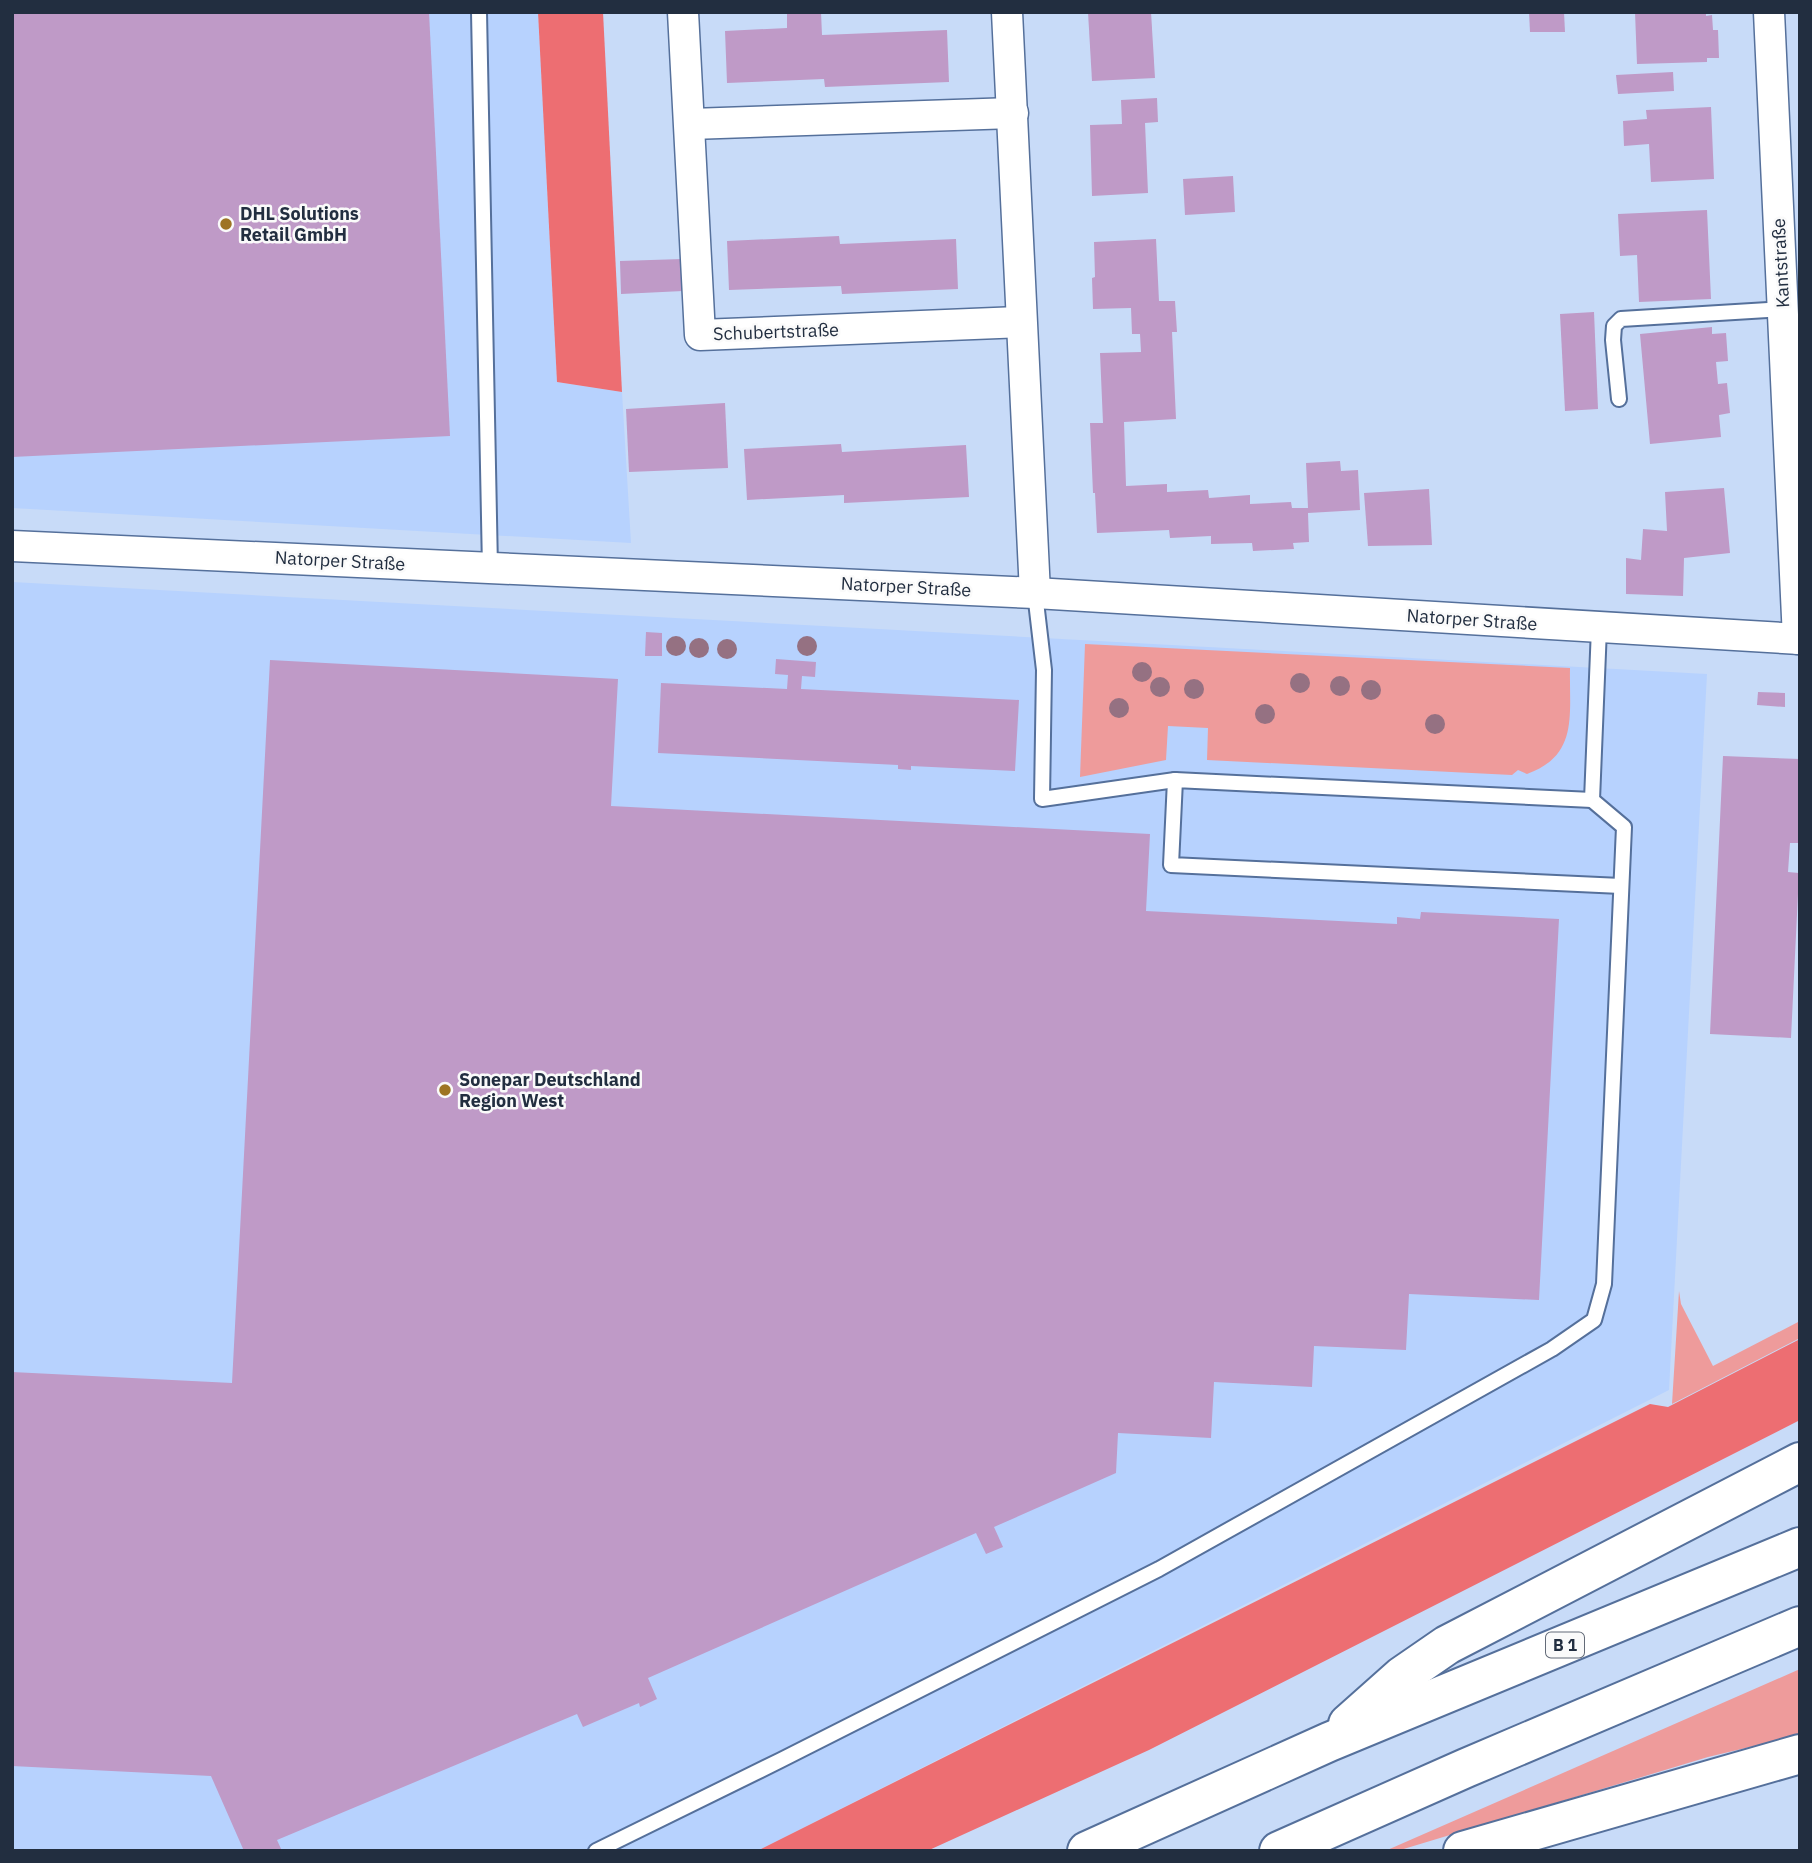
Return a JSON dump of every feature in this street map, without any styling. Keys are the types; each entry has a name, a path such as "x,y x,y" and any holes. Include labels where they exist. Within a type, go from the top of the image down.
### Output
{"highway":[{"path":"1329,1742 1402,1676 1447,1645 1800,1462"},
{"name":"B 1","path":"1087,1851 1329,1742 1800,1547"},
{"path":"1279,1851 1800,1626"},
{"path":"1463,1851 1800,1754"}],"street":[{"name":"Schubertstraße","path":"683,12 701,335 1021,323"},
{"path":"1007,12 1035,593"},
{"name":"Kantstraße","path":"1769,12 1799,639"},
{"path":"691,124 1013,113"},
{"name":"Natorper Straße","path":"12,546 1035,593 1799,639"}],"lane":[{"path":"479,12 489,568"},
{"path":"1619,399 1613,340 1614,326 1621,318 1783,309"},
{"path":"596,1851 1159,1569 1552,1349 1594,1320 1604,1283 1624,827 1592,800 1175,780 1042,799 1044,670 1035,593"},
{"path":"1592,800 1599,628"},
{"path":"1175,780 1171,865 1621,886"}],"shaded area":[{"name":"DHL Solutions Retail GmbH","path":"12,12 538,12 557,382 622,392 631,543 12,508"},
{"path":"538,12 603,12 622,392 557,382"},
{"path":"12,582 1707,674 1669,1390 757,1851 12,1851"},
{"path":"1085,644 1570,668 1568,732 1556,756 1544,766 1527,774 1518,770 1512,775 1207,760 1208,728 1168,726 1166,760 1080,777"},
{"path":"1679,1291 1681,1304 1713,1366 1800,1321 1800,1338 1672,1404"},
{"path":"1800,1339 1800,1420 1149,1750 927,1851 757,1851 1650,1404 1668,1407"},
{"path":"1800,1669 1800,1735 1708,1757 1397,1851 1385,1851"}],"building":[{"name":"DHL Solutions Retail GmbH","path":"12,12 429,12 450,436 12,457"},
{"path":"787,12 821,12 822,35 947,30 949,82 825,87 824,79 727,83 725,31 787,28"},
{"path":"1088,12 1151,12 1155,78 1092,81"},
{"path":"1529,12 1564,12 1565,32 1530,32"},
{"path":"1635,12 1706,12 1706,16 1712,15 1713,30 1718,30 1719,58 1707,58 1707,62 1637,64"},
{"path":"1673,72 1674,91 1618,94 1616,75"},
{"path":"1157,98 1158,122 1145,123 1148,193 1092,196 1090,125 1122,124 1121,100"},
{"path":"1711,107 1714,179 1651,182 1649,144 1624,146 1623,121 1647,119 1646,110"},
{"path":"1233,176 1235,212 1185,215 1183,179"},
{"path":"1707,210 1711,299 1639,302 1637,255 1620,256 1618,214"},
{"path":"839,236 840,244 956,239 958,289 842,294 841,286 729,290 727,241"},
{"path":"1156,239 1159,301 1175,301 1177,332 1172,332 1176,419 1124,422 1126,486 1167,484 1167,492 1208,490 1209,498 1250,495 1250,504 1291,502 1292,508 1308,508 1306,463 1340,461 1341,471 1358,470 1360,510 1308,513 1309,542 1293,543 1294,549 1253,551 1252,543 1211,544 1211,536 1170,538 1169,530 1097,533 1090,423 1103,423 1100,353 1141,352 1140,334 1132,334 1131,308 1093,309 1094,242"},
{"path":"682,259 683,291 621,294 620,261"},
{"path":"1594,312 1598,409 1565,411 1560,314"},
{"path":"1712,327 1712,334 1726,333 1728,361 1716,362 1718,384 1727,383 1730,413 1719,415 1721,437 1650,444 1640,334"},
{"path":"725,403 728,468 629,472 626,409"},
{"path":"841,444 842,452 966,445 969,497 844,503 844,495 747,500 744,449"},
{"path":"1724,488 1730,553 1684,558 1683,596 1626,594 1626,558 1641,560 1643,529 1667,531 1665,492"},
{"path":"1429,489 1432,545 1368,546 1364,493"},
{"path":"646,632 662,633 662,656 645,656"},
{"path":"776,659 816,662 815,677 802,676 801,689 1019,700 1015,771 911,766 911,770 898,769 898,765 658,753 661,683 787,689 788,675 775,674"},
{"path":"270,660 618,679 611,806 1150,834 1146,911 1397,924 1397,917 1420,919 1421,912 1559,919 1539,1300 1409,1294 1406,1350 1314,1346 1312,1387 1214,1382 1211,1438 1118,1433 1116,1473 994,1527 1003,1547 986,1554 976,1533 648,1678 657,1699 640,1707 639,1703 583,1727 577,1714 277,1840 282,1851 244,1851 211,1776 12,1766 12,1372 232,1383"},
{"path":"1758,692 1785,693 1785,707 1757,705"},
{"path":"1723,756 1800,759 1800,843 1790,843 1788,872 1799,873 1791,1038 1710,1034"}],"place":[{"name":"DHL Solutions Retail GmbH","path":"226,224"},
{"name":"Sonepar Deutschland Region West","path":"445,1090"}]}
